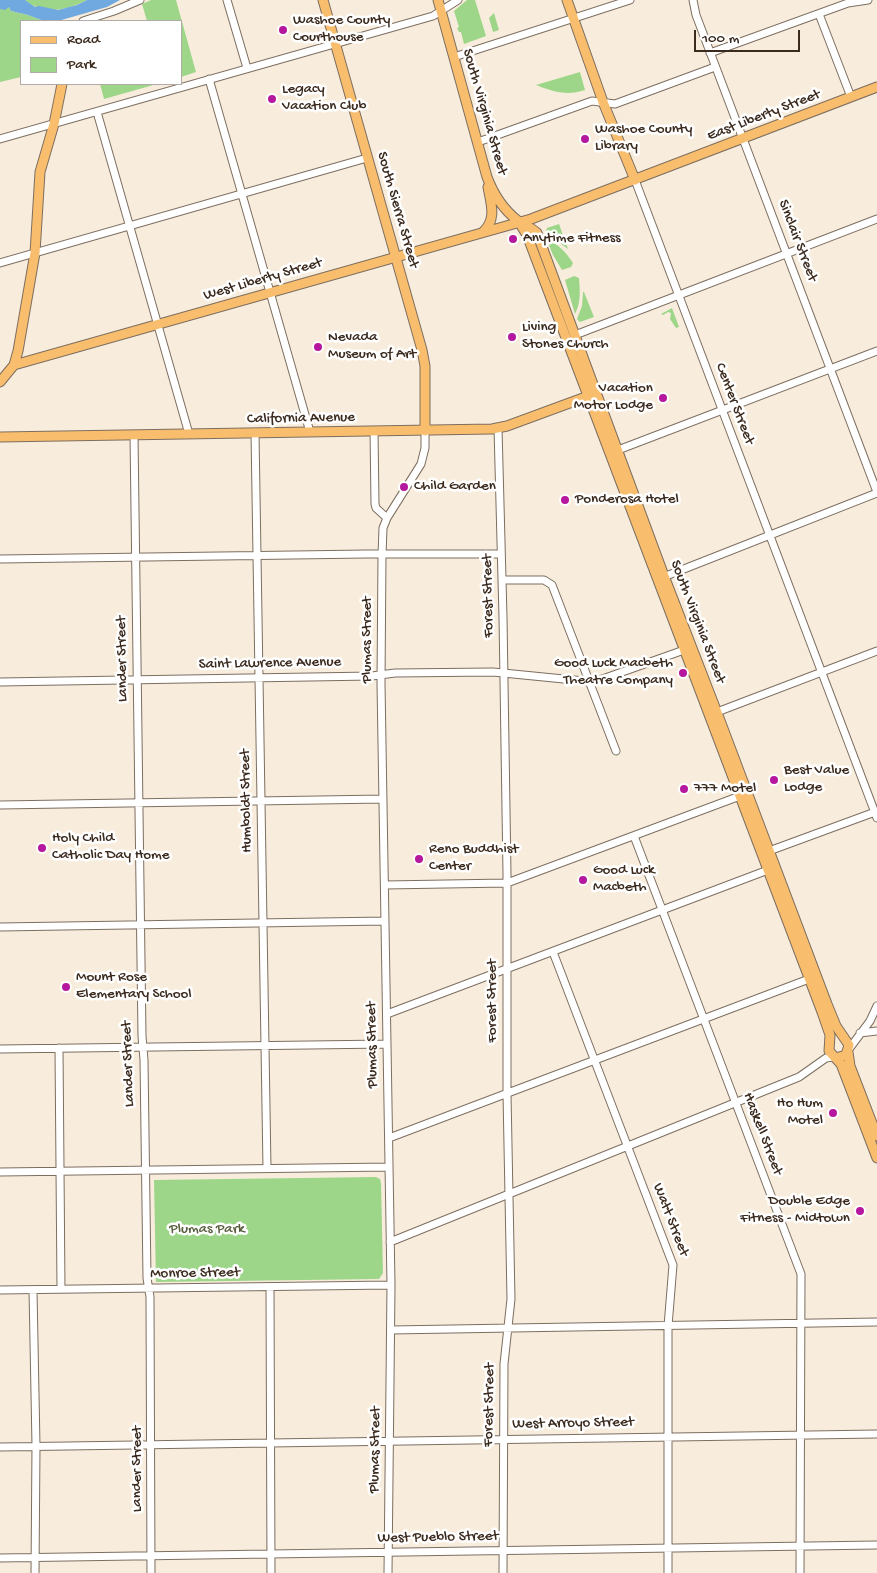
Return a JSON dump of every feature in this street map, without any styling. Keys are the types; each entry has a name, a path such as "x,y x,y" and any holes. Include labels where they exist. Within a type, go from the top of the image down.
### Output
{"main road":[{"name":"South Sierra Street","path":"323,0 424,362 425,431"},
{"name":"South Virginia Street","path":"438,0 487,177 501,203 519,222 527,234 552,300 618,450 684,650 700,681"},
{"name":"Center Street","path":"567,0 603,102 635,180"},
{"path":"0,382 14,365 18,351 36,253 40,172 54,124 62,85"},
{"name":"East Liberty Street","path":"519,222 635,180 877,87"},
{"path":"483,232 493,215 487,177"},
{"name":"South Virginia Street","path":"519,222 529,226 537,233 575,335 592,394 830,1034 829,1043"},
{"name":"West Liberty Street","path":"14,365 519,222"},
{"path":"552,300 560,309 569,332 575,335"},
{"name":"California Avenue","path":"0,437 374,432 498,428 592,394"},
{"path":"700,681 712,711 717,712 832,1016 848,1042 850,1066 877,1136"},
{"path":"740,796 750,802"},
{"path":"844,1038 836,1037 829,1043 829,1051 841,1064 847,1077 877,1158"},
{"path":"835,1057 843,1057 849,1051"}],"street":[{"path":"86,20 140,0"},
{"path":"227,0 247,68"},
{"path":"0,139 432,16 458,0"},
{"path":"454,57 630,0"},
{"name":"Sinclair Street","path":"693,0 696,15 710,54 877,492"},
{"path":"710,54 848,3 868,0"},
{"path":"819,14 851,97"},
{"path":"478,142 592,101 615,104 716,68"},
{"path":"209,79 310,432"},
{"path":"98,112 189,434"},
{"path":"0,263 368,158"},
{"name":"Center Street","path":"635,180 876,815"},
{"path":"575,335 679,297 877,219"},
{"path":"618,450 877,351"},
{"name":"Forest Street","path":"498,428 503,580 507,883 507,1094 511,1304 504,1364 503,1573"},
{"name":"Plumas Street","path":"388,1573 391,1286 383,799 382,555 384,528 387,518 419,468 423,456 425,431"},
{"path":"374,432 376,505 381,514 387,518"},
{"name":"Humboldt Street","path":"255,433 267,1168"},
{"name":"Lander Street","path":"134,435 140,925 152,1444 151,1573"},
{"path":"661,578 877,492"},
{"path":"0,559 501,554"},
{"path":"503,580 544,580 550,582 616,751"},
{"name":"Saint Lawrence Avenue","path":"0,682 493,672 589,682 598,681 684,650"},
{"path":"717,712 877,651"},
{"path":"385,885 507,883 740,796"},
{"path":"0,804 383,799"},
{"path":"769,852 876,815"},
{"name":"Haskell Street","path":"634,836 800,1274 800,1573"},
{"path":"387,1014 768,870"},
{"path":"0,927 385,921"},
{"name":"Watt Street","path":"553,952 673,1265 668,1326 668,1573"},
{"path":"389,1138 809,979"},
{"path":"849,1051 877,1010"},
{"path":"860,1033 877,1031"},
{"path":"0,1049 387,1044"},
{"path":"59,1048 61,1289"},
{"path":"390,1242 799,1077 826,1058 835,1057"},
{"path":"0,1172 389,1167"},
{"name":"Monroe Street","path":"0,1290 391,1286"},
{"path":"270,1287 271,1573"},
{"path":"33,1290 36,1446 35,1573"},
{"path":"391,1330 877,1322"},
{"name":"West Arroyo Street","path":"0,1447 877,1434"},
{"name":"West Pueblo Street","path":"0,1558 877,1545"}],"green space":[{"path":"25,0 87,0 64,9 48,10 32,5"},
{"path":"151,0 176,0 182,20 147,20 142,4"},
{"path":"467,0 475,0 486,36 464,44 461,32 457,28 459,27 454,11"},
{"path":"9,7 11,11 41,20 20,20 20,77 0,82 0,9"},
{"path":"494,13 499,30 493,32 489,18"},
{"path":"182,22 196,72 182,77"},
{"path":"580,72 585,90 572,93 560,92 536,85"},
{"path":"100,85 153,85 104,99"},
{"path":"559,224 568,249 545,234 547,228"},
{"path":"546,238 565,252 573,263 571,267 562,270"},
{"path":"574,276 579,278 580,288 575,314 565,280"},
{"path":"583,292 594,317 580,322 577,319 582,306"},
{"path":"672,308 679,327 676,328 670,319 671,313 661,314"},
{"name":"Plumas Park","path":"376,1177 380,1179 381,1183 383,1273 379,1279 156,1282 154,1180"}],"water":[{"path":"0,0 25,0 35,7 39,6 58,10 87,0 120,0 107,7 62,20 41,20 11,11 9,7 5,10 0,9"}],"place":[{"name":"Washoe County Courthouse","path":"283,30"},
{"name":"Legacy Vacation Club","path":"272,99"},
{"name":"Washoe County Library","path":"585,139"},
{"name":"Anytime Fitness","path":"513,239"},
{"name":"Living Stones Church","path":"512,337"},
{"name":"Nevada Museum of Art","path":"318,347"},
{"name":"Vacation Motor Lodge","path":"663,398"},
{"name":"Child Garden","path":"404,487"},
{"name":"Ponderosa Hotel","path":"565,500"},
{"name":"Good Luck Macbeth Theatre Company","path":"683,673"},
{"name":"Best Value Lodge","path":"774,780"},
{"name":"777 Motel","path":"684,789"},
{"name":"Holy Child Catholic Day Home","path":"42,848"},
{"name":"Reno Buddhist Center","path":"419,859"},
{"name":"Good Luck Macbeth","path":"583,880"},
{"name":"Mount Rose Elementary School","path":"66,987"},
{"name":"Ho Hum Motel","path":"833,1113"},
{"name":"Double Edge Fitness - Midtown","path":"860,1211"}]}
